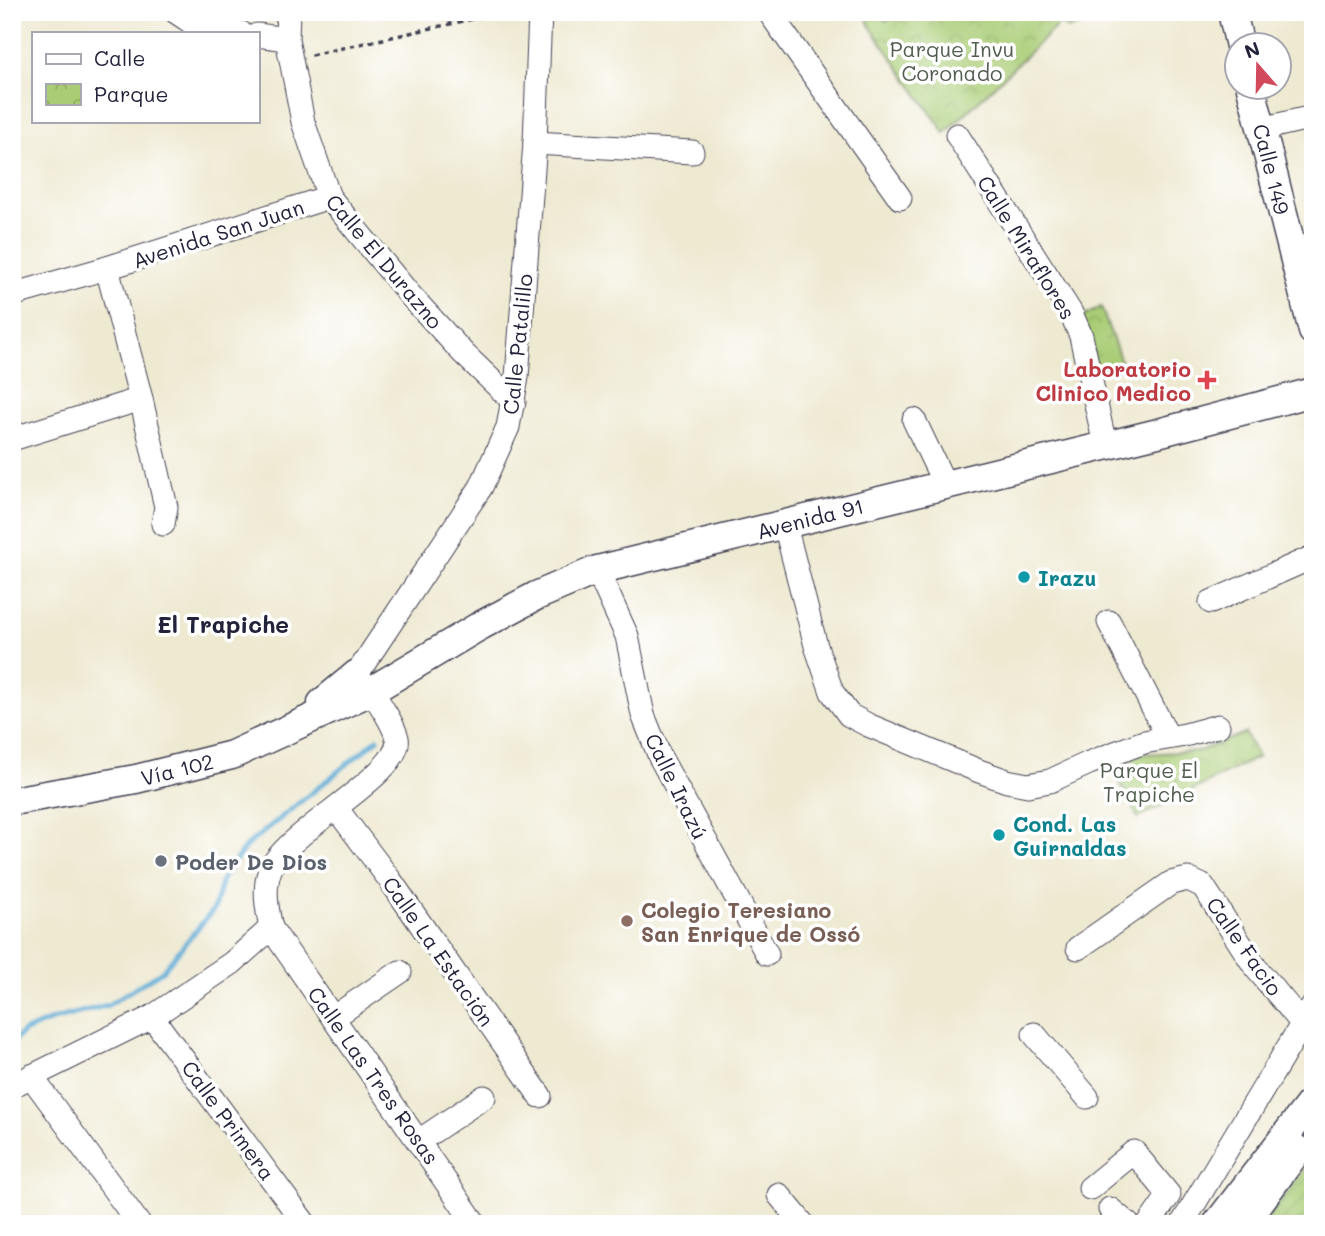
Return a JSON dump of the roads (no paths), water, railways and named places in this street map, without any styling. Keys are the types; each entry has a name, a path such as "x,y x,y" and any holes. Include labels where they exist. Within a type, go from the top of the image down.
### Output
{"main road":[{"path":"1232,12 1237,32"},
{"name":"Calle 149","path":"1254,102 1313,331"},
{"name":"Avenida 91","path":"333,710 364,682 525,602 597,570 1313,392"},
{"path":"275,735 317,707 364,682"},
{"name":"Vía 102","path":"12,801 136,779 232,755 333,710"},
{"path":"1217,1224 1313,1100"},
{"path":"1243,1224 1313,1131"}],"street":[{"path":"176,12 200,28 233,32"},
{"name":"Calle El Durazno","path":"288,12 288,49 303,122 329,197 463,353 514,402"},
{"name":"Calle Patalillo","path":"364,682 481,487 508,427 514,402 535,143 540,12"},
{"path":"769,12 900,198"},
{"path":"259,36 288,49"},
{"path":"1261,129 1313,117"},
{"name":"Calle Miraflores","path":"957,135 1071,313 1081,336 1105,445"},
{"path":"535,143 692,152"},
{"name":"Avenida San Juan","path":"12,295 107,268 329,197"},
{"path":"107,268 166,507 163,524"},
{"path":"12,439 141,399"},
{"path":"914,420 945,485"},
{"path":"785,525 816,646 832,692 849,715 979,771 1028,785 1050,781 1144,742 1218,726"},
{"path":"1210,602 1313,557"},
{"name":"Calle Irazú","path":"597,570 627,636 643,715 660,757 767,954"},
{"path":"1109,622 1168,737"},
{"path":"139,1224 21,1081 152,1017 232,963 271,928 266,894 271,868 304,832 384,768 396,753 397,738 364,682"},
{"name":"Calle La Estación","path":"337,808 540,1096"},
{"name":"Calle Facio","path":"1078,948 1171,883 1188,879 1203,886 1256,968 1307,1015"},
{"name":"Calle Las Tres Rosas","path":"271,928 475,1224"},
{"path":"334,1017 400,972"},
{"path":"1182,1224 1307,1015"},
{"name":"Calle Primera","path":"152,1017 305,1224"},
{"path":"1034,1034 1087,1097"},
{"path":"419,1141 484,1097"},
{"path":"1090,1188 1134,1152 1169,1195 1149,1224"},
{"path":"779,1195 803,1224"},
{"path":"1110,1209 1128,1224"}],"waterway":[{"path":"12,1042 25,1031 52,1020 108,1005 162,971 214,909 222,879 246,846 378,739"}],"place":[{"name":"Laboratorio Clinico Medico","path":"1207,380"},
{"name":"Irazu","path":"1024,577"},
{"name":"Cond. Las Guirnaldas","path":"999,835"},
{"name":"Poder De Dios","path":"161,861"},
{"name":"Colegio Teresiano San Enrique de Ossó","path":"627,921"}],"district":[{"name":"El Trapiche","path":"223,624"}],"park label":[{"name":"Parque Invu Coronado","path":"952,60"},
{"name":"Parque El Trapiche","path":"1149,781"}]}
